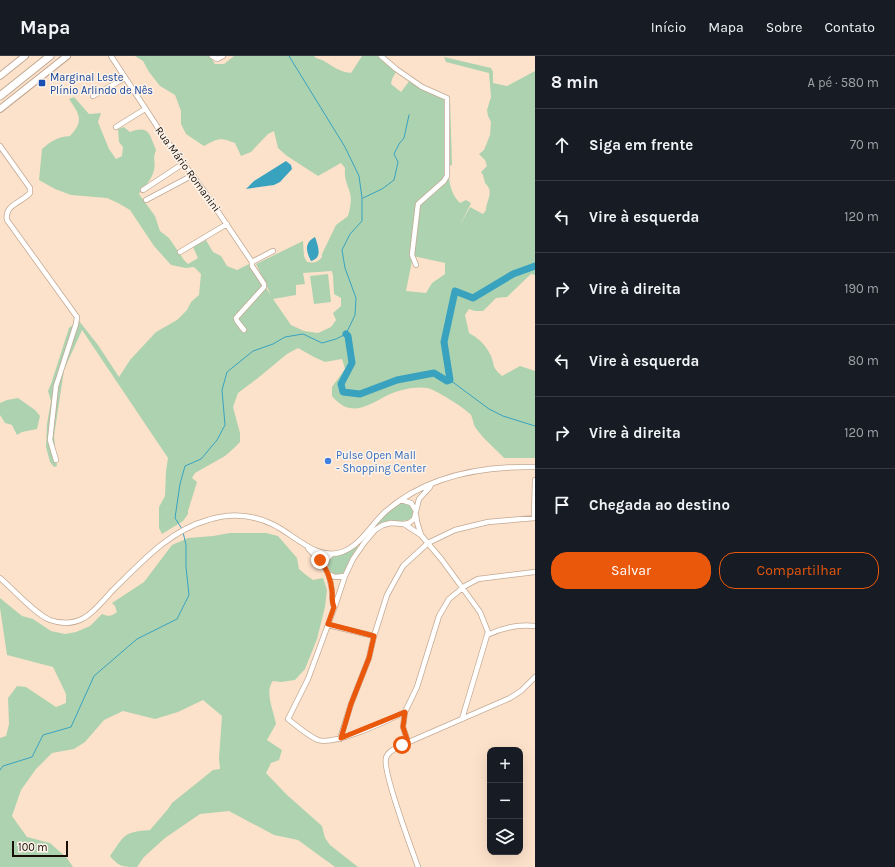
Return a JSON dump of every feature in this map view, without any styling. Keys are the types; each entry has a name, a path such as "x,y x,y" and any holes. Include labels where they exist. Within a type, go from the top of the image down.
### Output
{"highway":[{"path":"0,90 42,56"},
{"path":"0,96 50,56"}],"main road":[{"path":"0,76 26,56"},
{"path":"0,109 67,56"}],"street":[{"name":"Rua Mário Romanini","path":"111,56 164,137 193,175 227,224 252,262 252,266 264,284 264,287 236,318 236,321 244,330"},
{"path":"212,56 217,59 223,56"},
{"path":"381,56 396,69 422,87 447,98 447,176 444,181 418,204 412,255 416,265"},
{"path":"93,96 125,78"},
{"path":"116,127 145,109"},
{"path":"0,146 30,188 30,193 26,198 9,209 6,214 7,220 77,317 56,386 50,440 56,460"},
{"path":"143,190 184,163"},
{"path":"146,200 193,175"},
{"path":"180,252 227,224"},
{"path":"252,262 273,251"},
{"path":"0,578 47,618 60,623 73,622 88,616 137,566 170,538 184,529 204,521 221,516 247,516 272,524 308,546 321,552 332,554 343,551 354,545 379,518 400,500 431,484 462,473 482,469 501,467 535,467"},
{"path":"341,738 351,704 369,658 374,636 388,595 403,566 428,543 455,530 488,522 535,518 535,480"},
{"path":"405,712 334,740 319,740 288,719 308,679 345,576 356,555 372,532 379,527 387,524 404,524 411,522 416,513 419,499 431,484"},
{"path":"400,500 406,500 410,503 416,513 421,535"},
{"path":"404,524 421,535 442,560 480,612 488,632 462,719"},
{"path":"308,546 326,569 332,591 332,603 334,607"},
{"path":"326,569 326,560 332,554"},
{"path":"408,742 403,727 405,712 417,687 439,616 449,599 478,579 535,572"},
{"path":"328,574 336,577 345,576"},
{"path":"328,624 374,636"},
{"path":"487,635 501,629 515,626 535,626"},
{"path":"418,867 385,765 386,757 391,751 408,742 510,698 521,691 535,678"}],"green space":[{"path":"135,56 210,56 215,64 224,64 234,56 314,56 340,70 351,73 362,56 377,56 396,72 391,84 401,92 410,80 450,98 452,165 449,166 450,186 460,203 466,200 471,203 460,225 470,207 483,214 486,210 490,193 481,172 487,166 485,160 479,154 484,150 490,135 491,122 487,110 491,97 489,73 446,62 444,57 491,68 493,72 493,83 507,86 535,71 535,275 531,274 507,297 496,298 483,311 469,309 465,315 469,333 484,344 495,367 502,376 520,366 535,371 535,458 504,458 474,426 471,415 468,412 443,395 427,388 407,389 388,395 360,408 346,407 332,396 332,387 345,369 342,359 325,362 298,348 287,354 238,393 233,407 240,433 240,442 225,456 195,473 192,478 197,482 188,514 183,521 162,534 159,528 159,507 165,496 168,458 82,330 64,370 54,436 57,466 54,467 50,462 46,447 47,424 51,401 48,391 69,328 75,323 76,317 98,345 119,377 130,360 156,332 177,320 187,310 191,302 199,295 201,274 194,267 186,268 171,265 154,246 130,210 118,203 107,198 71,195 55,189 39,180 42,149 54,140 61,137 70,136 79,122 76,109 69,99 74,97 89,114 101,113 98,122 109,149 116,159 122,156 123,147 119,142 118,129 124,127 130,132 145,130 148,132 156,150 154,156 153,174 139,194 155,216 160,231 169,238 188,264 198,258 193,247 206,240 213,252 221,256 227,266 237,270 249,264 271,295 256,264 303,241 304,256 307,262 319,260 322,257 322,254 336,225 348,216 351,196 345,178 345,168 341,163 318,176 287,156 278,148 274,131 268,134 251,152 241,156 235,143 226,140 219,139 204,146 186,134 181,124 181,111 175,95 160,86 149,72 143,61","holes":["413,256 445,263 445,274 432,283 426,293 406,291","332,271 334,294 341,298 341,306 333,313 336,320 331,327 318,333 304,331 291,325 273,299 296,295 296,285 305,284 303,273"]},
{"path":"328,274 331,302 314,304 310,276"},
{"path":"18,398 35,410 40,416 37,429 22,432 17,435 12,425 5,423 0,415 0,403"},
{"path":"404,503 411,507 414,513 413,517 406,520 382,522 375,526 392,509"},
{"path":"230,533 266,533 278,536 297,558 299,569 313,580 323,578 327,590 325,607 317,639 305,669 295,680 281,682 273,681 270,685 269,696 276,724 267,740 282,750 279,760 271,763 266,773 286,794 322,826 325,838 330,845 358,867 335,867 298,840 274,835 229,811 200,814 165,838 144,857 137,867 122,866 113,860 110,856 122,839 134,832 150,830 172,803 213,770 220,769 219,758 222,716 203,700 178,712 155,719 123,711 104,720 85,742 74,749 52,753 36,769 21,790 12,816 27,837 50,843 67,858 73,867 0,867 0,738 6,736 9,724 8,698 17,686 26,687 56,707 66,703 66,694 53,667 7,655 0,608 0,598 22,616 33,619 51,631 65,634 76,632 90,626 102,614 110,616 117,612 112,603 144,582 172,545 188,538"},
{"path":"358,546 343,573 337,575 329,571 328,562 332,557"}],"water":[{"path":"286,161 291,165 292,169 280,182 274,185 246,189 254,181"},
{"path":"315,237 319,251 317,257 311,261 307,248 311,239"}],"waterway":[{"path":"182,529 175,518 180,484 185,466 201,459 217,440 225,425 222,390 227,372 253,351 273,344 285,337 303,334 322,343 336,339 346,334 355,315 356,298 345,268 342,250 350,234 362,221 362,198 359,176 345,147 289,56"},
{"path":"363,198 382,189 394,180 398,162 394,154 404,138 409,115"},
{"path":"346,334 348,336 352,363 341,384 343,392 360,394 397,380 434,373 447,381 450,380 444,342 455,291 473,298 513,274 535,266"},
{"path":"450,380 489,409 503,416 535,426"},
{"path":"0,770 3,766 32,757 43,735 71,727 94,676 137,639 177,619 189,595 186,567 186,545 183,532"}],"place":[{"name":"Marginal Leste Plínio Arlindo de Nês","path":"42,83"},
{"name":"Pulse Open Mall - Shopping Center","path":"328,461"}],"route":[{"path":"320,560 330,580 332,603 334,607 328,624 374,636 369,658 351,704 341,738 405,712 403,727 408,742 402,745"}]}
